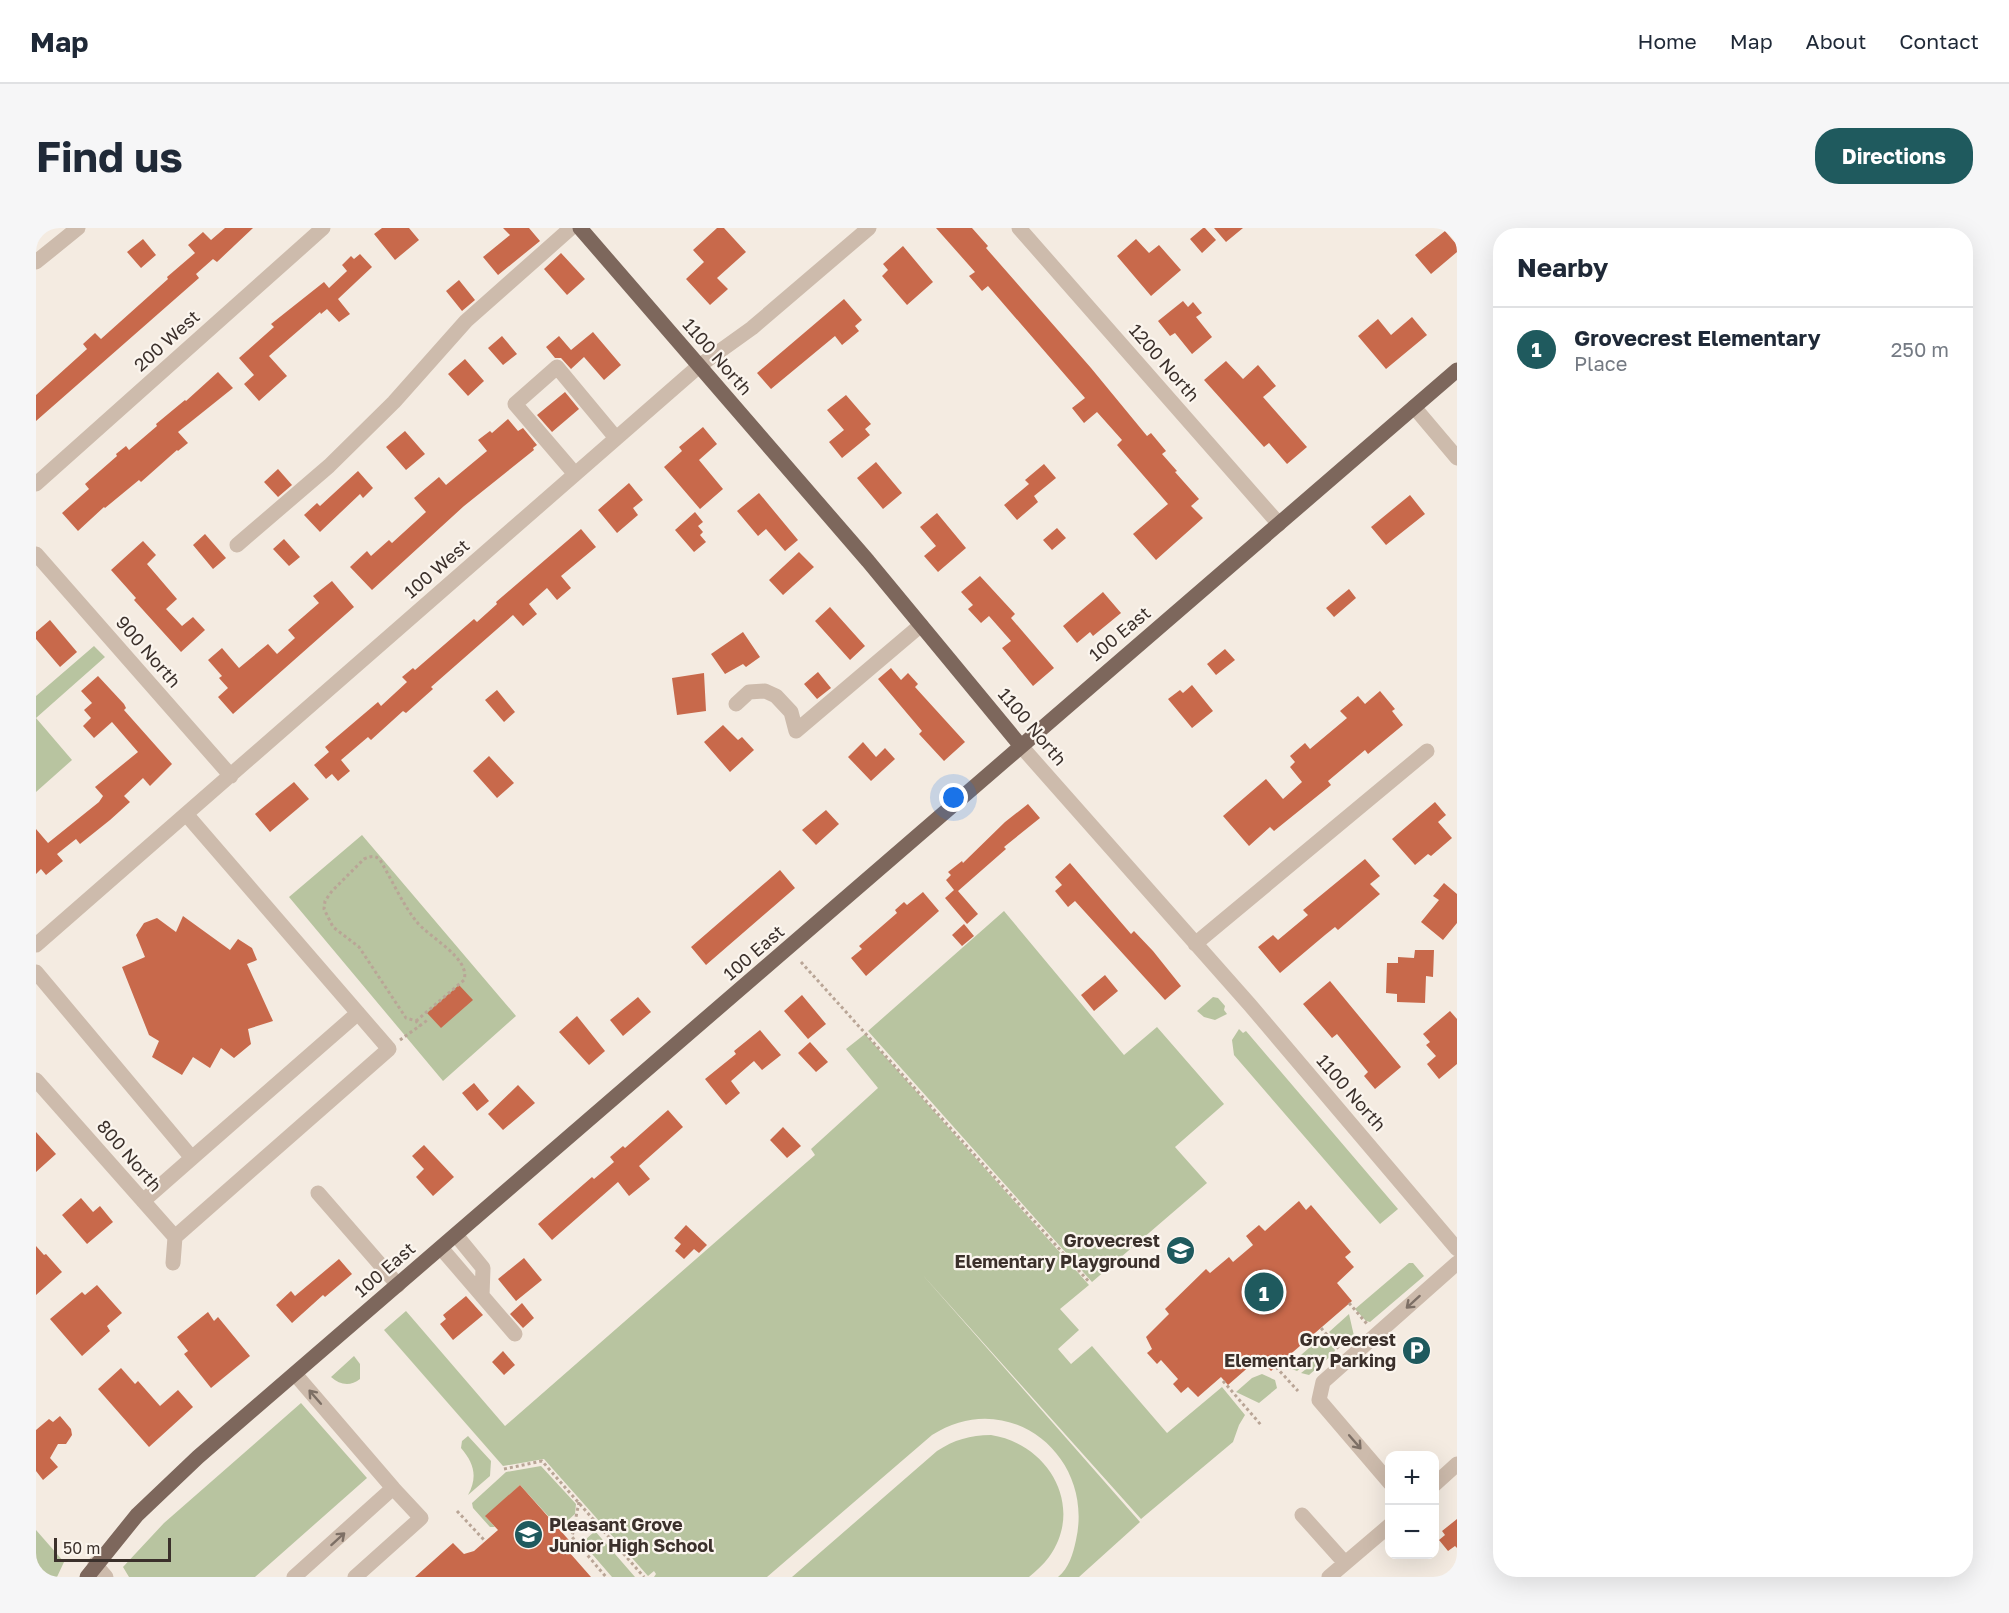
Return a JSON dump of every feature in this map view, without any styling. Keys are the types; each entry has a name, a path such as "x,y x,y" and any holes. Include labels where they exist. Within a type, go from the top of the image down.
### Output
{"main road":[{"name":"1100 North","path":"580,228 921,625 1020,745"},
{"name":"100 East","path":"91,1571 137,1515 198,1457 1457,370"}],"street":[{"path":"36,262 78,228"},
{"name":"200 West","path":"36,484 323,228"},
{"path":"237,545 329,466 394,402 466,321 571,228"},
{"name":"100 West","path":"36,945 699,366 752,328 869,228"},
{"name":"1200 North","path":"1019,228 1279,525"},
{"path":"575,474 515,404 557,367 616,438"},
{"path":"1414,407 1457,458"},
{"name":"900 North","path":"36,554 231,776"},
{"path":"736,704 749,692 765,691 776,696 791,712 796,731 921,625"},
{"name":"1100 North","path":"1020,745 1196,944 1457,1250"},
{"path":"1196,944 1427,751"},
{"path":"173,1263 175,1237 389,1049 186,814"},
{"path":"36,972 192,1158"},
{"path":"143,1201 358,1013"},
{"name":"800 North","path":"36,1080 175,1237"},
{"path":"318,1193 398,1285"},
{"path":"456,1235 483,1268 482,1296"},
{"path":"441,1248 515,1334"},
{"path":"1385,1478 1319,1400 1323,1382 1457,1263"},
{"path":"295,1374 421,1518 355,1577"},
{"path":"1439,1480 1457,1464"},
{"path":"294,1577 393,1488"},
{"path":"1302,1515 1345,1563"},
{"path":"1329,1577 1385,1528"},
{"path":"91,1571 106,1577"}],"path":[{"path":"416,1021 464,980 465,972 459,959 416,921 380,860 371,856 364,859 332,891 325,901 324,909 333,927 358,947 406,1018 416,1021 420,1026"},
{"path":"801,962 1090,1283"},
{"path":"389,1049 429,1019"},
{"path":"1349,1304 1370,1328"},
{"path":"1321,1328 1342,1353"},
{"path":"1276,1367 1298,1391"},
{"path":"1223,1381 1261,1425"},
{"path":"504,1469 542,1461 644,1577"},
{"path":"579,1502 572,1537 606,1577"},
{"path":"457,1511 485,1541"}],"green space":[{"path":"94,646 105,657 36,718 36,696"},
{"path":"36,718 72,760 36,792"},
{"path":"362,835 516,1016 443,1081 289,897"},
{"path":"1004,911 1124,1055 1157,1027 1224,1104 1175,1147 1207,1183 1092,1282 868,1031"},
{"path":"1213,997 1218,998 1225,1006 1224,1010 1227,1014 1215,1020 1204,1017 1197,1011"},
{"path":"1239,1029 1243,1033 1246,1031 1398,1209 1380,1224 1234,1055 1232,1040"},
{"path":"865,1034 1089,1285 1060,1309 1079,1330 1058,1349 1071,1364 1092,1346 1167,1433 1222,1387 1245,1415 1233,1442 1141,1519 921,1273 1140,1522 1079,1577 1058,1577 1068,1565 1072,1555 1076,1540 1078,1509 1072,1481 1059,1457 1040,1437 1016,1424 989,1419 961,1422 932,1435 767,1577 654,1577 656,1574 654,1571 648,1576 544,1459 503,1466 384,1330 406,1311 505,1426 815,1155 811,1149 878,1088 846,1049"},
{"path":"1409,1263 1413,1263 1424,1276 1370,1322 1366,1321 1355,1309"},
{"path":"1349,1314 1354,1336 1342,1346 1329,1332"},
{"path":"1323,1336 1335,1350 1334,1353 1309,1375 1301,1373 1310,1366 1309,1361 1304,1361 1303,1366 1297,1371 1287,1367"},
{"path":"354,1356 360,1364 360,1379 345,1384 331,1377"},
{"path":"1262,1374 1275,1380 1277,1388 1259,1403 1236,1392 1252,1378"},
{"path":"301,1403 367,1478 255,1577 129,1577 123,1567 164,1523"},
{"path":"991,1435 1012,1441 1030,1451 1044,1464 1055,1481 1062,1499 1063,1518 1059,1538 1049,1557 1029,1577 792,1577 937,1451 962,1439"},
{"path":"468,1436 491,1461 490,1476 468,1495 474,1476 472,1465 461,1448 462,1441"},
{"path":"541,1466 576,1504 575,1514 559,1528 520,1485 486,1517 495,1527 490,1527 473,1508 472,1503 506,1472"},
{"path":"36,1530 64,1562 57,1577 36,1577"},
{"path":"595,1531 635,1577 612,1577 586,1547 585,1540"}],"building":[{"path":"225,228 253,228 217,262 213,259 196,274 199,278 36,421 36,395 87,349 83,344 95,333 101,339 168,279 167,277 195,253 188,245 203,232 211,240"},
{"path":"382,228 409,228 419,240 395,260 374,234"},
{"path":"503,228 529,228 540,241 498,275 483,257 510,235"},
{"path":"717,228 724,228 746,252 717,278 728,289 710,305 686,279 704,262 693,250"},
{"path":"936,228 972,228 988,246 986,248 1147,436 1151,433 1166,451 1162,454 1177,471 1175,472 1199,499 1191,506 1203,518 1156,560 1133,534 1168,504 1117,445 1122,440 1097,412 1084,423 1072,408 1085,398 988,286 982,291 969,276 975,272"},
{"path":"1203,228 1216,240 1202,253 1190,239"},
{"path":"1214,228 1243,228 1226,242"},
{"path":"1445,231 1457,245 1457,252 1431,274 1415,255"},
{"path":"143,239 156,255 141,268 127,252"},
{"path":"1136,239 1149,253 1159,245 1181,270 1151,296 1117,256"},
{"path":"903,246 933,282 907,305 882,276 888,270 883,264"},
{"path":"561,253 585,279 567,295 544,269"},
{"path":"360,254 372,267 338,299 350,314 339,322 327,309 321,314 320,312 269,356 287,376 259,401 244,384 254,375 239,358 274,327 271,324 324,282 329,288 347,271 342,265 351,256 354,259"},
{"path":"459,280 475,300 462,311 446,291"},
{"path":"844,299 862,320 855,326 859,331 842,345 835,336 771,389 757,373"},
{"path":"1183,301 1188,307 1193,302 1202,313 1196,317 1212,337 1192,354 1175,333 1170,336 1158,321"},
{"path":"1412,317 1427,335 1386,369 1358,336 1378,319 1391,335"},
{"path":"593,332 621,365 604,380 584,357 571,369 561,358 555,358 546,347 559,336 571,350"},
{"path":"502,336 517,354 503,365 488,348"},
{"path":"465,359 484,381 468,396 448,374"},
{"path":"1226,361 1243,379 1258,365 1276,386 1263,397 1307,447 1287,464 1269,443 1264,447 1204,380"},
{"path":"218,372 233,388 178,432 188,443 141,482 139,480 104,507 78,531 62,513 89,489 85,484 117,456 116,454 126,446 129,450"},
{"path":"565,392 579,409 552,432 537,415"},
{"path":"846,395 871,424 865,429 870,435 842,458 829,442 844,430 827,410"},
{"path":"508,419 518,431 523,428 537,445 533,448 534,450 464,506 372,590 350,567 367,551 371,556 389,540 392,543 426,512 414,498 439,477 446,485 487,451 478,440 490,431 492,433"},
{"path":"703,427 717,444 699,460 723,489 700,509 664,467 682,451 679,447"},
{"path":"405,431 425,454 406,470 386,447"},
{"path":"876,462 902,493 883,509 857,478"},
{"path":"1044,464 1056,478 1034,496 1038,502 1017,520 1004,505 1029,484 1025,480"},
{"path":"278,469 292,485 278,497 264,482"},
{"path":"358,471 373,488 363,498 360,494 320,532 304,515 317,503 320,506"},
{"path":"629,483 643,500 633,508 638,515 617,533 598,510"},
{"path":"759,493 798,540 785,551 766,529 758,536 737,511"},
{"path":"1410,495 1425,514 1386,545 1371,527"},
{"path":"695,512 703,522 698,526 703,532 700,535 706,542 694,552 675,530"},
{"path":"937,513 966,548 938,572 924,556 936,546 920,527"},
{"path":"1057,528 1066,538 1052,550 1043,540"},
{"path":"581,529 596,547 561,576 571,588 557,600 547,588 529,604 537,614 523,626 513,615 431,687 433,689 406,713 403,711 371,740 368,737 341,760 350,771 338,781 332,774 326,779 314,765 329,752 325,747 378,702 381,706 407,682 402,677 413,668 415,670 474,619 477,622 497,604 496,602"},
{"path":"205,534 226,558 213,569 193,545"},
{"path":"284,539 300,557 289,566 273,549"},
{"path":"143,541 156,555 147,564 177,599 166,609 182,626 193,617 205,630 181,652 134,600 136,598 111,570"},
{"path":"799,552 814,567 783,595 769,580"},
{"path":"980,576 1015,614 1011,618 1054,668 1033,686 1002,648 1011,641 989,616 981,623 968,609 973,605 961,592"},
{"path":"332,581 354,607 233,714 218,697 228,688 219,678 222,676 208,660 222,648 239,668 268,644 277,654 295,638 288,630 319,603 313,596"},
{"path":"1349,589 1356,598 1334,617 1326,608"},
{"path":"1103,592 1121,613 1093,636 1090,632 1077,643 1063,626"},
{"path":"830,607 865,646 850,660 815,621"},
{"path":"50,620 77,652 60,667 36,639 36,632"},
{"path":"743,632 760,657 746,667 743,664 725,674 711,654"},
{"path":"1225,649 1235,660 1216,675 1207,664"},
{"path":"891,668 901,680 908,673 918,684 915,687 965,742 944,761 919,734 922,731 878,679"},
{"path":"818,672 831,688 817,699 804,684"},
{"path":"704,673 706,711 677,715 672,678"},
{"path":"98,676 124,704 126,708 124,710 172,764 150,786 143,778 124,796 130,802 110,820 80,844 76,839 57,854 63,861 46,875 41,869 36,874 36,829 48,843 99,802 103,796 95,787 138,752 112,722 94,738 83,726 91,718 84,710 92,703 81,691"},
{"path":"1192,685 1213,711 1192,728 1168,699 1180,690 1183,693"},
{"path":"497,690 515,712 504,722 485,700"},
{"path":"1380,691 1395,709 1392,711 1403,725 1368,754 1365,750 1328,781 1331,785 1274,831 1270,827 1249,846 1223,816 1266,779 1283,799 1302,782 1290,767 1295,762 1290,756 1305,743 1310,749 1347,718 1340,711 1358,696 1365,704"},
{"path":"723,725 738,740 742,737 754,750 730,772 704,742"},
{"path":"863,742 876,757 885,748 895,759 871,781 848,757"},
{"path":"489,756 514,783 497,798 473,771"},
{"path":"294,782 309,799 270,832 255,814"},
{"path":"1435,802 1446,815 1438,822 1452,838 1431,856 1428,854 1415,865 1392,839"},
{"path":"1028,804 1040,818 1004,847 1006,849 958,891 978,914 967,924 945,898 954,890 946,880 951,875 948,872 962,861 963,863 1005,822"},
{"path":"826,810 839,824 816,845 802,830"},
{"path":"1365,859 1380,876 1370,884 1380,894 1338,930 1335,927 1280,973 1258,947 1273,935 1278,940 1308,915 1303,910"},
{"path":"1070,863 1131,934 1134,931 1153,951 1181,986 1165,1000 1075,901 1068,907 1055,891 1062,885 1055,877"},
{"path":"780,870 795,888 706,965 691,947"},
{"path":"1444,883 1457,894 1457,923 1443,940 1421,922 1439,900 1433,896"},
{"path":"923,892 939,911 866,976 851,958 862,949 859,946 897,913 895,910 904,902 907,905"},
{"path":"183,916 230,950 238,939 252,948 257,960 247,964 273,1021 248,1029 251,1044 234,1058 221,1048 210,1068 193,1057 182,1075 152,1057 159,1041 149,1035 122,967 145,957 136,935 144,923 157,918 176,932"},
{"path":"964,924 974,936 962,946 952,935"},
{"path":"1415,950 1434,950 1433,977 1426,976 1425,1003 1397,1002 1397,994 1386,993 1387,963 1398,963 1398,957 1414,958"},
{"path":"1105,975 1118,991 1094,1011 1081,995"},
{"path":"1330,981 1401,1067 1375,1089 1364,1076 1368,1072 1337,1034 1332,1038 1303,1004"},
{"path":"459,985 473,1000 441,1028 427,1013"},
{"path":"802,995 826,1024 808,1039 784,1011"},
{"path":"638,997 651,1012 623,1036 610,1020"},
{"path":"1450,1011 1457,1019 1457,1064 1439,1079 1427,1064 1436,1056 1426,1045 1430,1042 1423,1034"},
{"path":"577,1016 605,1051 589,1065 559,1032"},
{"path":"760,1030 781,1055 762,1070 754,1061 731,1081 740,1093 726,1105 705,1079 736,1054 734,1051"},
{"path":"810,1042 828,1062 816,1072 798,1053"},
{"path":"474,1083 489,1101 477,1111 462,1093"},
{"path":"518,1085 535,1103 503,1130 488,1114"},
{"path":"668,1110 683,1127 639,1166 650,1179 629,1196 618,1182 552,1240 538,1224 592,1177 594,1179 614,1162 610,1157 623,1146 625,1148"},
{"path":"783,1127 801,1146 787,1158 770,1140"},
{"path":"36,1132 56,1154 36,1172"},
{"path":"424,1145 454,1177 433,1196 416,1177 424,1169 412,1156"},
{"path":"81,1198 93,1212 100,1206 113,1222 87,1244 62,1215"},
{"path":"1299,1201 1306,1210 1311,1205 1351,1252 1345,1257 1354,1267 1337,1283 1352,1301 1271,1371 1259,1358 1228,1385 1221,1377 1198,1397 1188,1387 1181,1393 1173,1384 1178,1379 1161,1360 1157,1364 1147,1353 1152,1349 1146,1337 1169,1314 1165,1309 1206,1269 1210,1273 1229,1257 1233,1262 1253,1245 1246,1236 1259,1225 1265,1231"},
{"path":"686,1225 707,1245 699,1253 694,1249 684,1259 675,1251 681,1244 674,1238"},
{"path":"36,1246 62,1272 36,1295"},
{"path":"524,1258 542,1280 516,1301 498,1279"},
{"path":"339,1259 352,1274 325,1297 323,1295 292,1323 276,1305 291,1291 295,1296"},
{"path":"97,1285 122,1313 107,1326 110,1331 82,1356 50,1319 82,1292 85,1295"},
{"path":"466,1296 483,1315 453,1340 440,1324 446,1319 443,1315"},
{"path":"522,1303 534,1318 523,1328 510,1314"},
{"path":"208,1312 214,1321 218,1317 250,1356 211,1388 184,1354 188,1351 177,1337"},
{"path":"503,1351 515,1365 504,1375 492,1362"},
{"path":"121,1368 135,1384 138,1381 160,1406 178,1390 193,1407 149,1447 98,1389"},
{"path":"60,1416 71,1429 72,1435 66,1444 58,1444 50,1458 58,1467 43,1480 36,1471 36,1430 49,1419 53,1422"},
{"name":"Pleasant Grove Junior High School","path":"520,1485 575,1547 569,1552 591,1577 415,1577 453,1543 464,1554 474,1551 498,1530 485,1516"},
{"path":"1457,1519 1457,1548 1455,1546 1448,1551 1439,1540 1445,1535 1442,1531"}],"place":[{"name":"Grovecrest Elementary Playground","path":"1181,1251"},
{"name":"Grovecrest Elementary","path":"1264,1292"},
{"name":"Grovecrest Elementary Parking","path":"1417,1350"},
{"name":"Pleasant Grove Junior High School","path":"528,1535"}]}
